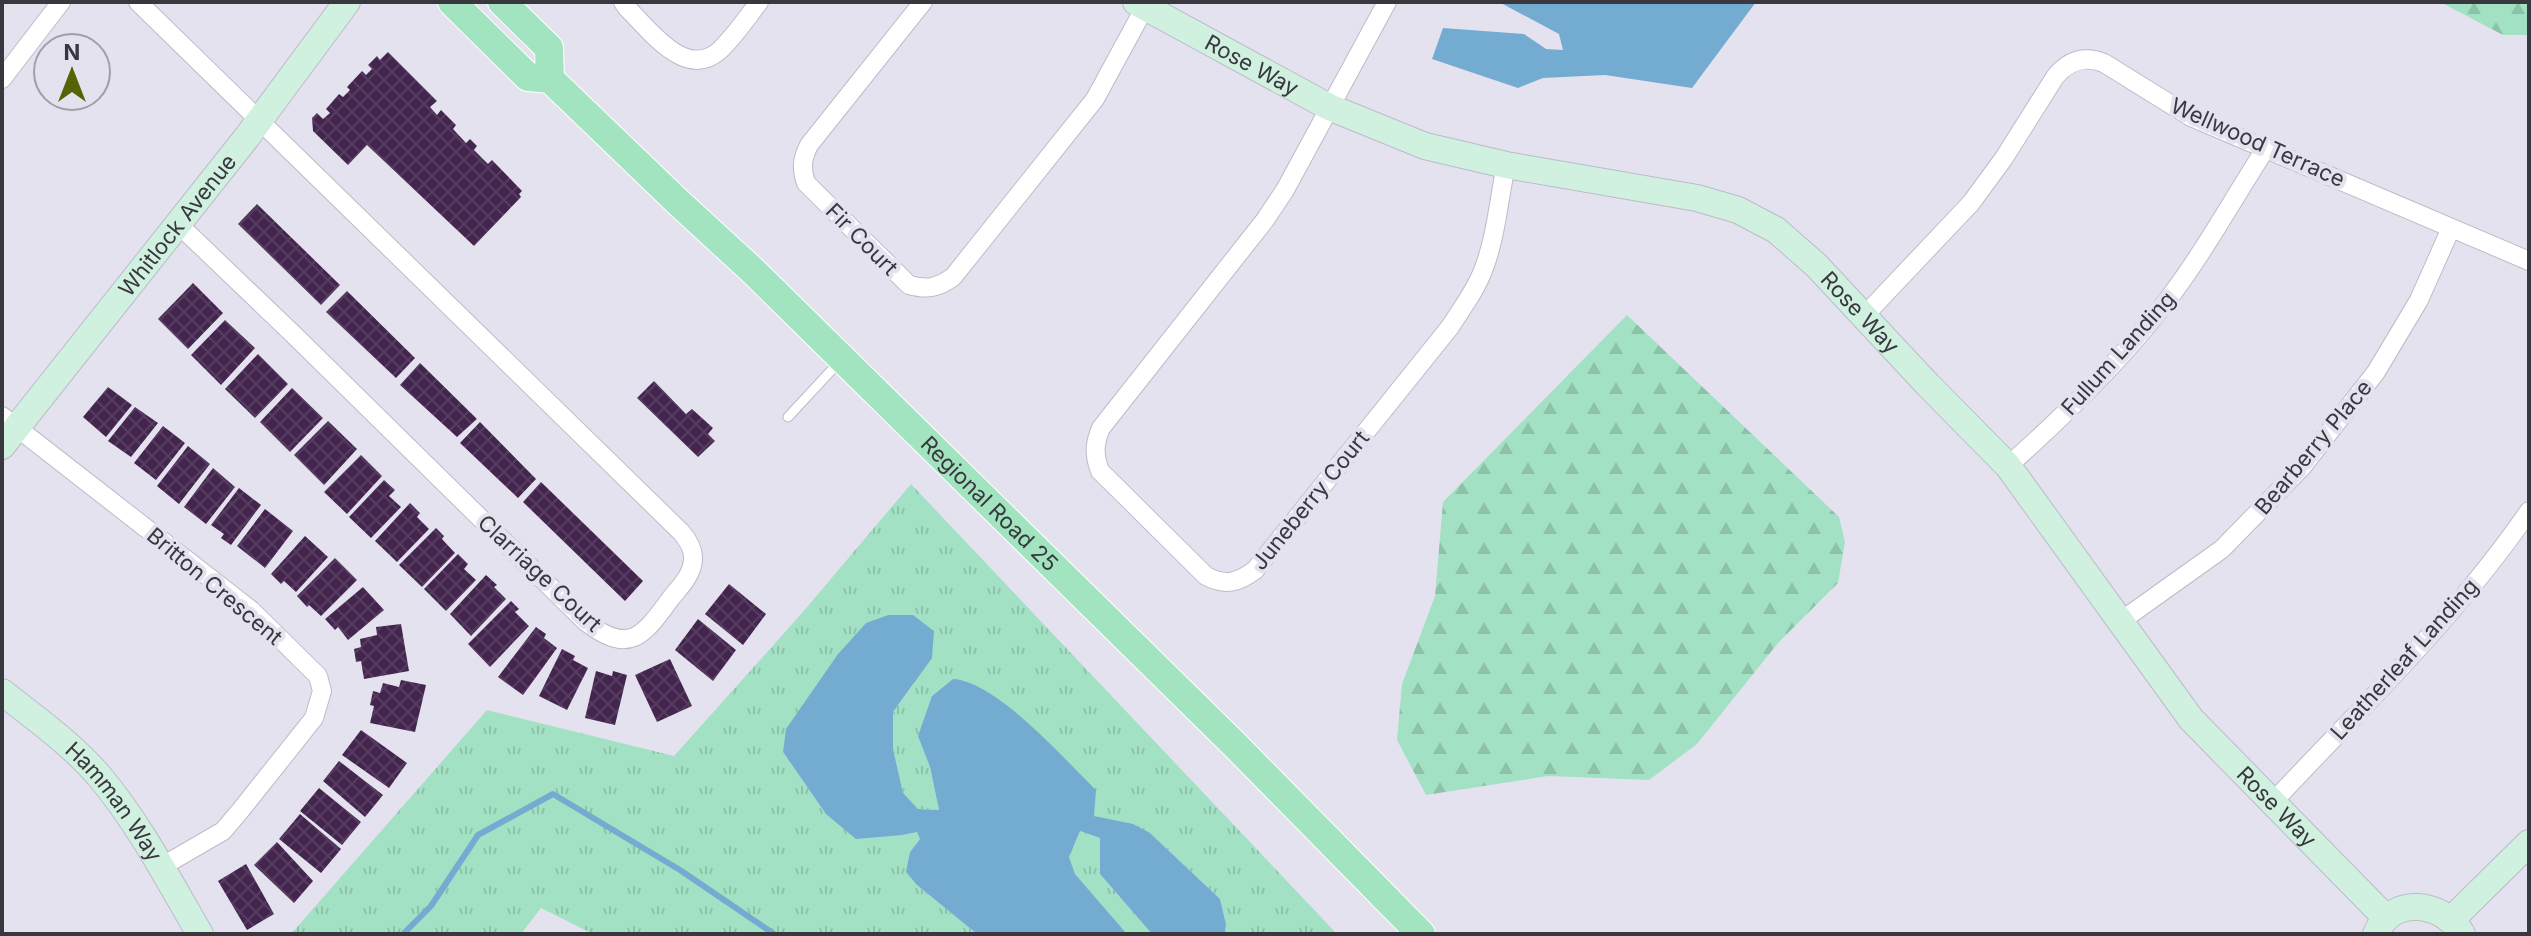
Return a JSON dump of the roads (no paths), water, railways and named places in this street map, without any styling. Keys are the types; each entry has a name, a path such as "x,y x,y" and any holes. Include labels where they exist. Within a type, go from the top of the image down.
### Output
{"main road":[{"name":"Regional Road 25","path":"452,2 528,77 550,79 753,271 1234,744 1421,934"},
{"path":"502,2 549,48 550,79"}],"street":[{"path":"2,79 61,2"},
{"name":"Clarriage Court","path":"138,2 689,542 693,559 690,573 646,632 630,639 613,638 586,622 177,223"},
{"name":"Whitlock Avenue","path":"7,430 259,120 347,2"},
{"path":"623,2 675,54 689,59 703,59 717,52 759,2"},
{"name":"Fir Court","path":"923,2 809,145 802,170 806,183 909,285 925,289 939,287 953,277 1095,99 1140,4"},
{"path":"1329,107 1387,2"},
{"name":"Rose Way","path":"1140,4 1329,107 1425,146 1506,165 1697,198 1738,210 1776,230 1865,315 2008,466 2191,719 2273,802 2380,926"},
{"name":"Wellwood Terrace","path":"1865,315 1971,203 2004,158 2055,77 2069,63 2087,59 2104,63 2191,117 2529,261"},
{"name":"Juneberry Court","path":"1329,107 1285,190 1265,220 1096,438 1095,458 1100,471 1206,576 1216,581 1229,583 1241,580 1255,570 1450,327 1471,296 1490,250 1506,165"},
{"name":"Fullum Landing","path":"2008,466 2115,361 2165,303 2266,148"},
{"name":"Bearberry Place","path":"2121,621 2222,549 2302,467 2383,360 2419,300 2451,228"},
{"name":"Britton Crescent","path":"7,430 251,610 318,676 322,691 314,718 240,811 223,831 161,867"},
{"name":"Leatherleaf Landing","path":"2273,802 2440,623 2505,546 2529,511"},
{"name":"Hamman Way","path":"2,692 60,737 99,777 129,817 200,934"},
{"path":"2380,926 2403,908 2417,906 2441,912 2456,927 2529,843"}],"lane":[{"path":"788,417 842,358"}],"water":[{"path":"1499,2 1756,2 1692,88 1605,75 1543,78 1518,88 1432,59 1443,28 1524,34 1546,49 1563,50 1559,34"},
{"path":"888,615 913,615 934,631 932,658 893,712 893,749 903,793 918,809 939,810 930,767 918,736 932,696 953,679 970,683 1009,707 1096,790 1094,816 1133,824 1150,833 1220,899 1226,924 1225,934 1152,934 1100,874 1100,838 1080,831 1069,857 1075,874 1127,934 977,934 917,885 906,872 910,852 920,839 917,832 856,839 826,814 783,752 786,729 838,654 866,623"}],"waterway":[{"path":"403,934 431,906 478,835 553,794 680,870 774,934"}]}
